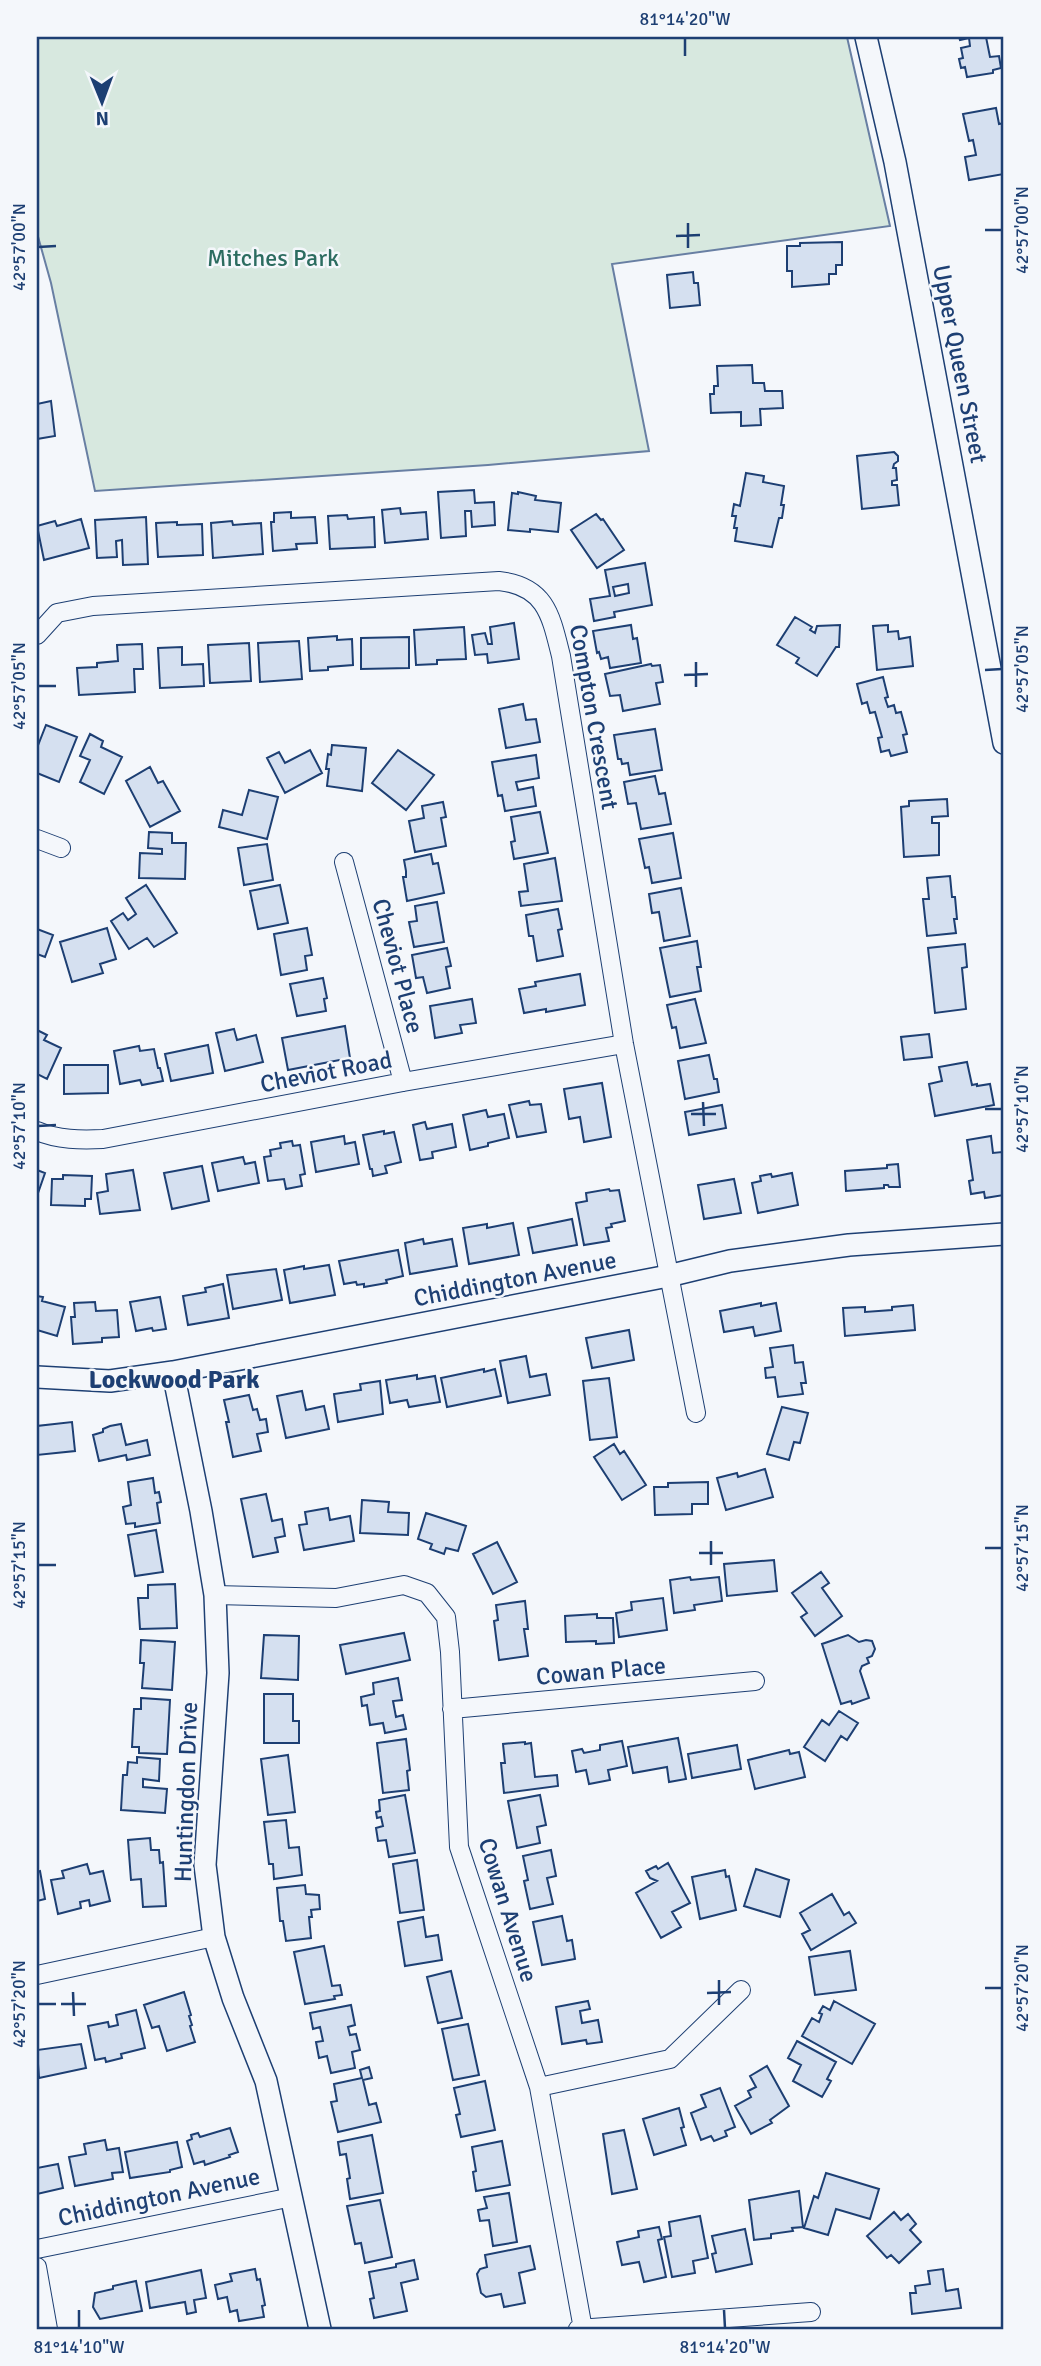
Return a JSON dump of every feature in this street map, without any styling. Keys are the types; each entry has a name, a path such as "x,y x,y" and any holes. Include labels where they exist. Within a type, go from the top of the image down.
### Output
{"street":[{"name":"Upper Queen Street","path":"866,37 898,176 1004,743"},
{"name":"Compton Crescent","path":"37,635 57,613 93,606 499,581 517,583 537,596 551,617 561,656 624,1044 696,1413"},
{"path":"37,839 61,848"},
{"name":"Cheviot Place","path":"345,862 403,1082"},
{"name":"Cheviot Road","path":"37,1131 77,1140 103,1139 403,1082 624,1044"},
{"name":"Chiddington Avenue","path":"37,1377 110,1381 173,1372 668,1276 730,1261 849,1245 1004,1234"},
{"name":"Huntingdon Drive","path":"173,1372 215,1595 218,1673 205,1865 214,1937 233,1998 266,2081 320,2329"},
{"name":"Cowan Avenue","path":"215,1595 336,1598 404,1585 427,1593 446,1617 459,1847 539,2087 580,2329"},
{"name":"Cowan Place","path":"452,1709 755,1681"},
{"path":"37,1975 214,1937"},
{"path":"539,2087 670,2059 741,1990"},
{"name":"Chiddington Avenue","path":"37,2249 292,2197"},
{"path":"37,2267 48,2329"},
{"path":"580,2329 811,2312"}],"green space":[{"name":"Mitches Park","path":"37,37 847,37 890,226 612,264 649,451 488,465 95,491 51,283 37,233"}],"building":[{"path":"959,37 986,37 990,57 999,56 1001,68 993,70 993,73 967,77 965,67 961,68 959,59 963,58 961,48 970,46 969,38 960,40"},
{"path":"996,108 999,124 1004,123 1004,174 969,180 965,157 976,155 973,140 969,141 963,114"},
{"path":"842,242 842,265 836,265 836,274 829,274 829,284 792,287 792,271 787,271 787,246"},
{"path":"693,272 694,283 698,283 700,305 670,308 667,275"},
{"path":"752,365 753,383 764,383 765,391 782,391 783,408 760,409 761,425 741,426 741,412 711,413 710,394 714,394 714,386 718,386 717,366"},
{"path":"51,401 55,436 37,439 37,404"},
{"path":"894,452 898,456 893,468 896,468 897,480 892,481 892,485 897,485 899,505 862,509 857,456"},
{"path":"746,473 764,476 763,482 784,486 782,518 779,518 772,547 735,541 736,516 732,516 734,504 740,506"},
{"path":"474,490 475,503 494,502 495,525 472,527 471,511 465,511 466,536 441,538 438,492"},
{"path":"512,493 536,496 535,500 561,503 558,532 508,530"},
{"path":"400,508 401,514 426,512 428,539 385,543 382,510"},
{"path":"291,512 291,518 315,517 317,543 296,544 297,549 273,551 271,522 274,522 274,513"},
{"path":"596,514 603,519 624,550 597,568 571,530"},
{"path":"347,515 348,519 374,517 375,547 330,549 328,516"},
{"path":"146,517 148,564 123,565 122,540 116,541 117,557 97,558 95,520"},
{"path":"81,519 89,548 44,560 37,526 55,521 57,526"},
{"path":"232,521 233,525 261,523 263,554 213,558 211,523"},
{"path":"177,522 177,525 202,524 203,555 158,557 156,523"},
{"path":"645,563 652,605 614,612 615,617 594,621 590,599 610,596 605,570","holes":["628,584 629,593 615,596 613,587"]},
{"path":"795,617 812,627 810,630 815,633 817,626 840,625 839,647 836,647 817,676 796,663 799,658 777,645"},
{"path":"514,623 519,659 488,663 487,654 475,655 472,635 485,633 488,644 492,644 490,627"},
{"path":"631,625 633,639 637,638 641,663 610,668 608,657 601,659 599,652 597,653 593,631"},
{"path":"888,625 888,632 898,631 899,639 910,637 913,666 877,670 873,626"},
{"path":"464,627 466,659 437,660 437,664 416,665 414,630"},
{"path":"337,636 337,640 352,639 353,665 310,671 308,638"},
{"path":"409,637 409,668 361,669 361,638"},
{"path":"299,641 302,679 260,682 258,643"},
{"path":"249,643 251,681 210,683 208,645"},
{"path":"142,644 143,669 134,669 135,692 79,695 77,668 97,667 97,663 118,661 117,645"},
{"path":"182,647 182,665 203,664 204,686 160,688 158,648"},
{"path":"651,664 660,665 663,682 656,683 660,704 623,711 620,695 610,696 605,674"},
{"path":"883,677 888,707 894,705 896,713 901,712 907,734 903,735 907,752 891,756 889,750 881,752 878,738 882,737 875,712 870,713 867,702 862,704 857,684"},
{"path":"523,704 526,720 536,719 540,742 506,748 499,709"},
{"path":"46,725 77,737 59,782 37,773 37,748"},
{"path":"655,729 662,770 630,775 628,763 622,764 621,759 618,759 614,735"},
{"path":"90,734 103,741 101,747 122,757 104,794 80,782 90,760 80,756"},
{"path":"332,745 366,748 362,791 327,786 329,769 326,769"},
{"path":"310,750 322,773 285,793 267,758 279,752 285,763"},
{"path":"398,750 434,775 406,810 372,783"},
{"path":"536,755 539,778 516,782 518,790 533,787 536,806 505,811 502,795 498,796 492,762"},
{"path":"150,767 158,783 163,781 180,811 150,827 126,781"},
{"path":"655,776 659,794 665,793 671,824 641,829 636,803 628,804 624,782"},
{"path":"249,790 278,797 267,839 219,827 223,810 242,815"},
{"path":"947,799 948,816 932,817 932,823 939,823 939,855 904,857 901,807 909,806 909,801"},
{"path":"443,802 446,817 441,818 446,846 415,852 409,821 424,818 422,806"},
{"path":"540,812 548,853 514,859 511,842 515,841 511,817"},
{"path":"149,832 172,833 172,843 186,843 185,879 139,878 140,853 162,854 162,849 148,848"},
{"path":"673,833 681,878 652,883 649,867 645,868 639,839"},
{"path":"267,844 273,880 244,885 238,848"},
{"path":"431,854 433,864 438,863 444,893 407,901 403,877 406,877 404,860"},
{"path":"555,858 562,901 521,906 519,892 528,891 524,864"},
{"path":"950,876 952,897 955,897 956,933 927,936 923,899 929,899 927,878"},
{"path":"146,885 177,933 154,947 147,938 129,949 111,921 123,913 128,920 136,914 126,898"},
{"path":"280,885 288,923 258,929 250,891"},
{"path":"681,888 690,936 664,941 659,912 652,913 649,894"},
{"path":"437,902 444,942 414,947 409,922 417,921 415,906"},
{"path":"558,909 562,929 558,930 563,956 537,961 526,915"},
{"path":"107,928 116,959 100,964 103,973 72,982 60,942"},
{"path":"307,928 312,955 305,956 307,970 281,975 274,934"},
{"path":"37,929 53,935 45,957 37,954"},
{"path":"697,941 701,991 670,997 660,948"},
{"path":"965,944 967,967 962,968 966,1009 935,1013 928,948"},
{"path":"447,948 451,966 446,967 450,988 427,993 423,977 416,978 412,955"},
{"path":"580,974 585,1005 524,1013 519,989 536,986 535,982"},
{"path":"323,978 327,998 324,999 326,1011 297,1016 290,984"},
{"path":"472,999 476,1023 460,1025 462,1033 435,1038 430,1006"},
{"path":"695,999 706,1043 680,1048 676,1027 672,1028 667,1005"},
{"path":"345,1026 350,1058 288,1070 282,1038"},
{"path":"234,1029 237,1040 256,1035 263,1062 225,1071 216,1033"},
{"path":"37,1030 47,1035 44,1040 61,1048 47,1079 37,1074"},
{"path":"929,1034 932,1057 904,1060 901,1037"},
{"path":"208,1045 213,1073 171,1081 165,1054"},
{"path":"139,1046 140,1051 154,1049 163,1081 142,1085 140,1080 120,1084 114,1051"},
{"path":"709,1055 719,1092 685,1099 678,1061"},
{"path":"967,1062 972,1085 990,1084 994,1105 935,1116 929,1084 942,1081 939,1067"},
{"path":"64,1065 108,1065 108,1093 64,1094"},
{"path":"602,1083 611,1137 584,1142 580,1117 569,1119 564,1089"},
{"path":"529,1101 530,1105 541,1104 546,1132 517,1137 509,1105"},
{"path":"722,1105 726,1128 689,1135 685,1112"},
{"path":"486,1110 488,1117 504,1114 509,1138 470,1150 463,1115"},
{"path":"425,1122 427,1129 452,1124 456,1147 432,1152 433,1158 420,1160 413,1125"},
{"path":"384,1131 384,1134 394,1132 401,1162 385,1166 387,1173 373,1176 363,1135"},
{"path":"344,1136 345,1144 355,1142 359,1164 316,1172 311,1142"},
{"path":"991,1136 993,1153 1002,1152 1004,1195 985,1198 984,1192 971,1194 969,1181 973,1180 967,1140"},
{"path":"292,1141 293,1146 300,1145 305,1174 300,1175 302,1186 286,1189 284,1179 268,1181 264,1157 271,1156 270,1150 281,1148 280,1143"},
{"path":"243,1157 245,1164 255,1162 259,1183 218,1191 212,1163"},
{"path":"898,1164 900,1187 884,1185 884,1188 846,1191 845,1171 887,1168 887,1165"},
{"path":"202,1166 209,1201 172,1209 164,1173"},
{"path":"37,1170 45,1173 37,1196"},
{"path":"133,1170 140,1210 100,1214 97,1193 108,1191 106,1174"},
{"path":"792,1173 798,1205 758,1213 752,1183 761,1181 760,1176 771,1174 772,1177"},
{"path":"63,1175 92,1176 91,1199 85,1199 85,1206 51,1205 52,1179 63,1179"},
{"path":"734,1179 741,1213 704,1219 698,1185"},
{"path":"619,1190 625,1221 606,1228 609,1241 584,1245 576,1203 587,1201 586,1193"},
{"path":"572,1219 577,1245 533,1253 528,1228"},
{"path":"513,1223 519,1255 469,1264 463,1228 487,1224 487,1228"},
{"path":"423,1239 424,1244 452,1239 457,1266 410,1274 405,1243"},
{"path":"398,1250 403,1276 386,1280 387,1283 364,1287 364,1284 357,1285 356,1282 344,1284 339,1261"},
{"path":"329,1265 335,1295 290,1303 284,1270"},
{"path":"276,1269 282,1300 233,1309 227,1275"},
{"path":"223,1284 229,1318 188,1325 183,1296 206,1292 205,1288"},
{"path":"37,1296 43,1297 42,1301 65,1307 57,1336 37,1330"},
{"path":"160,1297 166,1329 136,1331 130,1302"},
{"path":"95,1302 96,1311 117,1310 119,1337 102,1338 102,1342 73,1344 71,1317 75,1317 74,1303"},
{"path":"761,1303 761,1306 776,1303 781,1331 755,1336 753,1327 724,1332 720,1311"},
{"path":"913,1305 915,1330 845,1336 843,1308 865,1307 865,1312"},
{"path":"629,1330 634,1360 592,1368 586,1338"},
{"path":"793,1345 795,1363 803,1362 806,1383 801,1383 803,1394 778,1397 775,1377 766,1378 765,1368 773,1367 770,1348"},
{"path":"526,1356 530,1377 546,1374 550,1395 508,1403 500,1361"},
{"path":"484,1369 484,1372 495,1369 501,1396 447,1407 441,1378"},
{"path":"417,1375 417,1379 435,1376 440,1402 409,1407 407,1400 390,1403 386,1380"},
{"path":"609,1378 617,1437 590,1440 583,1381"},
{"path":"380,1381 383,1414 338,1422 334,1394 361,1390 360,1384"},
{"path":"302,1391 306,1410 324,1406 329,1429 286,1438 277,1396"},
{"path":"249,1395 253,1410 257,1409 260,1420 266,1419 268,1432 257,1434 261,1451 233,1457 224,1400"},
{"path":"782,1407 808,1413 800,1443 794,1442 789,1460 767,1454"},
{"path":"72,1422 75,1451 37,1455 37,1426"},
{"path":"121,1424 126,1445 147,1440 150,1455 127,1460 126,1455 99,1461 93,1435 110,1426"},
{"path":"614,1444 620,1454 624,1451 646,1485 622,1500 594,1457"},
{"path":"765,1469 773,1497 726,1510 717,1478 737,1473 738,1477"},
{"path":"153,1478 155,1493 159,1492 161,1502 157,1503 160,1523 135,1527 135,1523 126,1524 123,1507 131,1505 128,1482"},
{"path":"708,1482 708,1504 692,1504 692,1514 655,1515 654,1487 668,1487 668,1483"},
{"path":"266,1494 272,1521 282,1519 285,1536 275,1538 278,1552 253,1557 241,1499"},
{"path":"362,1500 389,1502 388,1512 409,1513 408,1535 360,1533"},
{"path":"328,1508 330,1520 350,1516 354,1541 304,1550 299,1525 307,1524 305,1512"},
{"path":"426,1513 466,1526 458,1551 446,1548 444,1554 430,1549 432,1544 418,1539"},
{"path":"156,1530 163,1572 135,1576 128,1535"},
{"path":"497,1542 517,1582 493,1594 473,1554"},
{"path":"774,1560 777,1591 727,1596 724,1564"},
{"path":"821,1572 829,1583 822,1588 842,1616 815,1636 801,1617 807,1613 792,1593"},
{"path":"690,1577 691,1580 719,1577 722,1601 694,1605 695,1610 674,1613 670,1580"},
{"path":"175,1584 177,1628 140,1629 138,1598 148,1598 148,1585"},
{"path":"663,1598 667,1630 619,1637 616,1613 632,1610 631,1602"},
{"path":"525,1601 528,1629 524,1629 528,1656 499,1660 494,1621 498,1620 496,1605"},
{"path":"597,1614 597,1618 613,1618 614,1643 566,1642 565,1616"},
{"path":"404,1633 410,1660 346,1674 340,1645"},
{"path":"264,1635 299,1636 298,1680 261,1678"},
{"path":"848,1635 859,1642 872,1641 875,1649 872,1656 867,1658 869,1663 862,1666 860,1671 869,1698 852,1704 851,1701 841,1704 822,1644"},
{"path":"141,1640 175,1642 172,1690 142,1688 144,1663 140,1663"},
{"path":"398,1678 402,1700 393,1701 396,1717 403,1715 406,1729 385,1733 383,1723 370,1725 367,1705 362,1706 361,1697 374,1694 373,1683"},
{"path":"264,1694 293,1694 293,1721 299,1721 299,1743 264,1743"},
{"path":"141,1698 170,1700 167,1754 139,1753 139,1747 132,1747 134,1709 141,1709"},
{"path":"839,1711 858,1723 847,1740 841,1736 825,1761 804,1747 822,1720 829,1725"},
{"path":"678,1738 686,1779 669,1782 667,1767 633,1773 628,1747"},
{"path":"406,1739 410,1770 407,1771 409,1790 383,1793 377,1743"},
{"path":"622,1741 627,1766 608,1770 610,1780 589,1784 586,1770 576,1772 572,1751 582,1749 584,1753 600,1750 600,1745"},
{"path":"531,1743 535,1777 557,1775 558,1786 504,1793 501,1763 505,1763 503,1744"},
{"path":"737,1745 741,1769 692,1778 688,1754"},
{"path":"789,1750 790,1754 799,1752 805,1777 755,1789 748,1760"},
{"path":"288,1755 295,1812 268,1815 261,1759"},
{"path":"137,1757 160,1759 159,1781 143,1779 143,1787 167,1789 165,1813 121,1810 123,1775 127,1775 128,1762 137,1763"},
{"path":"405,1795 415,1853 389,1857 386,1840 378,1841 376,1828 383,1826 381,1817 377,1818 376,1812 380,1811 379,1800"},
{"path":"540,1795 546,1825 537,1827 540,1843 517,1848 508,1801"},
{"path":"286,1820 289,1848 299,1847 302,1875 274,1879 273,1864 269,1864 264,1822"},
{"path":"150,1838 151,1850 159,1850 160,1863 163,1862 166,1906 143,1907 141,1879 131,1880 128,1840"},
{"path":"551,1850 556,1876 547,1878 553,1904 530,1909 524,1881 528,1880 523,1856"},
{"path":"417,1860 424,1910 400,1913 393,1864"},
{"path":"668,1863 690,1903 672,1912 681,1927 661,1938 636,1893 657,1881 650,1878 646,1871 656,1866 658,1869"},
{"path":"87,1864 90,1874 103,1871 110,1901 90,1906 89,1900 80,1902 81,1908 58,1914 51,1880 64,1878 62,1871"},
{"path":"756,1869 789,1880 780,1917 744,1906"},
{"path":"725,1870 726,1877 729,1876 736,1910 700,1919 692,1877"},
{"path":"40,1871 45,1899 37,1901 37,1872"},
{"path":"305,1885 306,1894 319,1895 320,1909 311,1910 312,1917 309,1917 311,1938 286,1941 283,1921 280,1921 277,1888"},
{"path":"832,1894 844,1915 849,1912 856,1923 811,1950 802,1934 810,1930 800,1913"},
{"path":"562,1916 567,1941 572,1940 575,1959 542,1965 533,1922"},
{"path":"423,1917 426,1937 438,1935 442,1960 405,1966 398,1922"},
{"path":"324,1946 332,1986 340,1985 342,1995 334,1996 335,1999 305,2004 294,1952"},
{"path":"850,1951 856,1990 815,1995 809,1957"},
{"path":"451,1971 462,2018 438,2023 427,1977"},
{"path":"184,1992 195,2042 167,2051 159,2026 152,2028 144,2005"},
{"path":"588,2001 590,2009 580,2011 582,2023 598,2020 602,2042 587,2044 586,2040 562,2044 556,2007"},
{"path":"834,2001 875,2024 852,2064 802,2036 812,2018 819,2022 822,2014 819,2013 823,2006 830,2010"},
{"path":"351,2005 355,2025 348,2027 350,2035 356,2034 360,2050 352,2052 355,2068 331,2073 327,2056 319,2058 316,2042 323,2041 320,2027 313,2029 310,2013"},
{"path":"136,2010 145,2048 121,2054 122,2058 106,2062 105,2058 95,2060 88,2026 108,2022 109,2027 118,2025 116,2015"},
{"path":"468,2024 479,2075 453,2080 442,2029"},
{"path":"797,2041 836,2062 827,2079 831,2081 822,2097 793,2081 801,2065 788,2058"},
{"path":"81,2044 86,2068 39,2078 37,2050"},
{"path":"767,2066 789,2106 770,2120 772,2123 751,2134 735,2106 751,2097 748,2091 756,2087 750,2076"},
{"path":"369,2067 372,2078 363,2080 369,2105 376,2103 381,2122 338,2132 331,2102 337,2101 334,2084 362,2078 360,2070"},
{"path":"485,2081 495,2130 461,2137 456,2115 460,2114 454,2088"},
{"path":"720,2088 735,2127 725,2131 727,2136 714,2141 711,2136 701,2140 691,2113 706,2107 701,2095"},
{"path":"679,2108 686,2145 654,2155 643,2119"},
{"path":"230,2128 238,2152 205,2165 204,2161 194,2164 187,2141 192,2139 191,2135 198,2133 200,2137"},
{"path":"624,2130 637,2189 612,2194 603,2134"},
{"path":"372,2135 383,2193 350,2199 346,2154 340,2155 338,2142"},
{"path":"105,2140 107,2150 119,2148 123,2172 112,2173 113,2179 75,2186 69,2157 86,2154 84,2144"},
{"path":"502,2141 510,2185 476,2191 472,2147"},
{"path":"177,2142 182,2167 170,2172 130,2178 125,2152"},
{"path":"58,2164 63,2188 37,2194 37,2168"},
{"path":"826,2173 879,2189 870,2219 836,2209 828,2235 804,2228 814,2196 818,2198"},
{"path":"799,2191 803,2227 771,2234 771,2238 754,2240 749,2200"},
{"path":"509,2193 517,2242 493,2246 489,2220 480,2221 478,2210 487,2208 484,2197"},
{"path":"380,2200 392,2257 365,2263 361,2243 355,2244 347,2206"},
{"path":"894,2212 901,2220 908,2214 916,2224 910,2230 921,2242 899,2263 891,2255 887,2258 867,2236"},
{"path":"700,2216 708,2258 693,2261 695,2273 672,2277 664,2237 671,2236 669,2222"},
{"path":"659,2227 662,2239 658,2240 666,2277 644,2282 639,2262 622,2265 617,2242 639,2237 638,2231"},
{"path":"745,2229 752,2264 716,2272 712,2236"},
{"path":"530,2246 535,2269 519,2273 525,2303 504,2307 501,2294 486,2297 481,2293 477,2274 480,2269 487,2267 485,2255"},
{"path":"414,2260 418,2279 401,2283 407,2311 374,2318 370,2299 374,2298 369,2272 396,2267 396,2264"},
{"path":"255,2269 257,2280 260,2279 265,2305 262,2306 264,2317 239,2321 237,2310 230,2312 227,2297 218,2299 215,2285 232,2281 230,2274"},
{"path":"943,2269 946,2291 958,2289 961,2308 912,2314 910,2293 916,2293 915,2286 930,2284 928,2271"},
{"path":"201,2270 206,2298 194,2300 196,2312 187,2314 185,2302 150,2308 146,2282"},
{"path":"136,2281 142,2311 100,2319 93,2307 95,2293"}],"district":[{"name":"Lockwood Park","path":"174,1380"}]}
